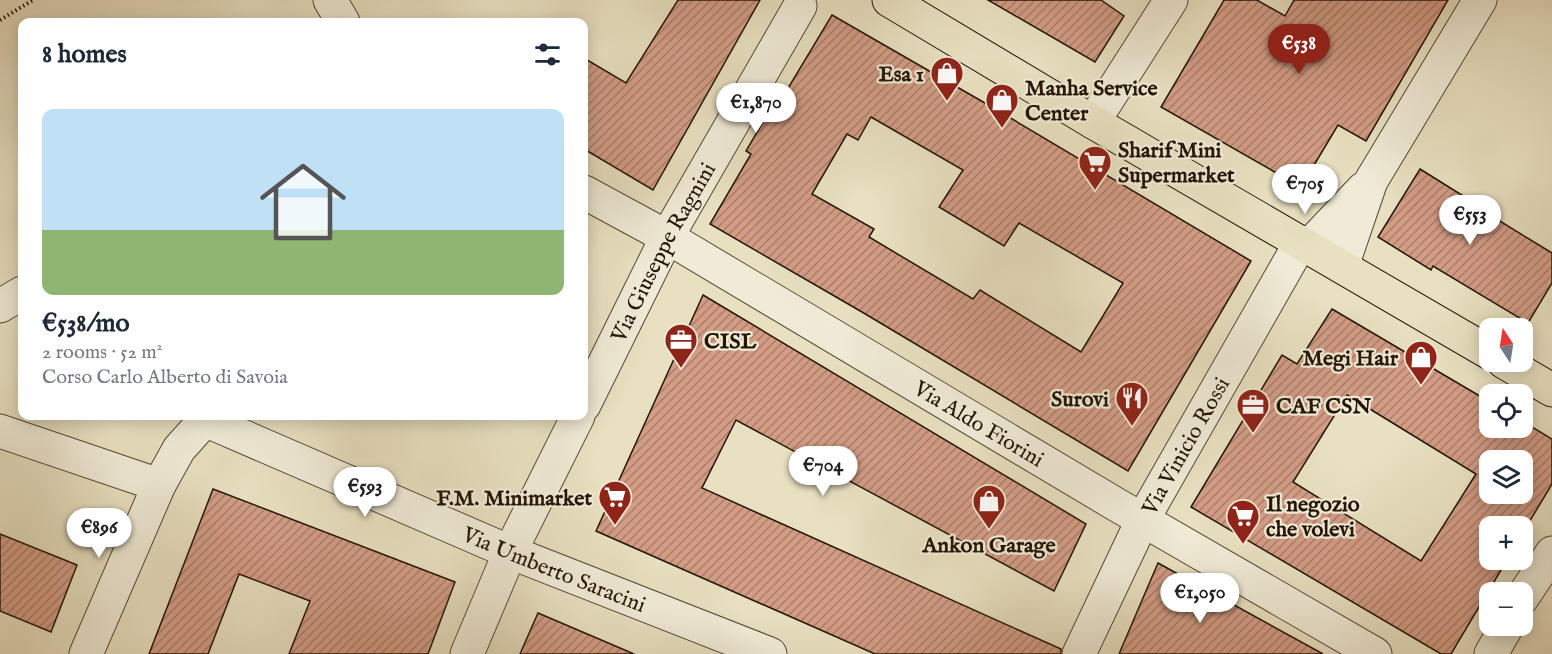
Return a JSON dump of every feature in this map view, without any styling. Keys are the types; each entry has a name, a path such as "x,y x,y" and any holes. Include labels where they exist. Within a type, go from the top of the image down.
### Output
{"main road":[{"path":"889,0 1093,122 1479,347"},
{"path":"1521,372 1552,390"}],"street":[{"path":"330,0 341,18"},
{"path":"1093,122 1170,0"},
{"name":"Via Vinicio Rossi","path":"1342,266 1371,181 1480,0"},
{"name":"Via Giuseppe Ragnini","path":"588,397 667,237 800,6"},
{"name":"Via Vinicio Rossi","path":"1079,654 1143,519 1305,244 1371,181"},
{"name":"Via Aldo Fiorini","path":"588,194 667,237 1375,654"},
{"path":"0,306 18,295"},
{"name":"Via Umberto Saracini","path":"86,654 159,485 179,449 202,420"},
{"name":"Via Umberto Saracini","path":"209,420 510,552 770,654"},
{"path":"467,654 510,552 576,420"},
{"path":"0,431 159,485"},
{"path":"1533,582 1552,553"},
{"path":"1491,654 1501,636"}],"path":[{"path":"0,20 33,0"}],"building":[{"path":"678,0 760,0 653,190 588,151 588,60 626,83"},
{"path":"988,0 1101,0 1124,16 1095,62"},
{"path":"1224,0 1257,0 1285,16 1294,0 1448,0 1366,141 1338,125 1301,187 1161,107"},
{"path":"832,15 1251,261 1128,471 710,224 751,154 746,151 774,103 778,105","holes":["871,117 963,170 939,207 1004,246 1019,223 1123,283 1081,352 980,290 973,299 869,237 874,229 812,194 847,134 858,140"]},
{"path":"1420,169 1552,253 1552,283 1531,318 1520,318 1433,266 1431,270 1378,237"},
{"path":"703,295 1086,524 1054,591 736,420 702,488 1061,649 1061,654 875,654 596,531"},
{"path":"1332,309 1479,396 1479,438 1533,438 1533,428 1552,439 1552,484 1533,516 1479,516 1479,570 1501,570 1494,582 1479,582 1479,607 1451,654 1441,654 1191,507 1282,355 1297,364","holes":["1347,395 1476,474 1421,561 1293,482"]},
{"path":"213,489 455,582 428,654 289,654 310,601 239,574 208,654 149,654"},
{"path":"0,534 77,565 51,632 0,611"},
{"path":"1158,563 1323,654 1119,654"},
{"path":"538,613 634,654 520,654"}],"place":[{"name":"Esa 1","path":"947,102"},
{"name":"Manha Service Center","path":"1002,129"},
{"name":"Sharif Mini Supermarket","path":"1095,191"},
{"name":"CISL","path":"681,369"},
{"name":"Megi Hair","path":"1421,386"},
{"name":"Surovi","path":"1132,427"},
{"name":"CAF CSN","path":"1253,434"},
{"name":"F.M. Minimarket","path":"615,526"},
{"name":"Ankon Garage","path":"989,530"},
{"name":"Il negozio che volevi","path":"1243,545"}]}
